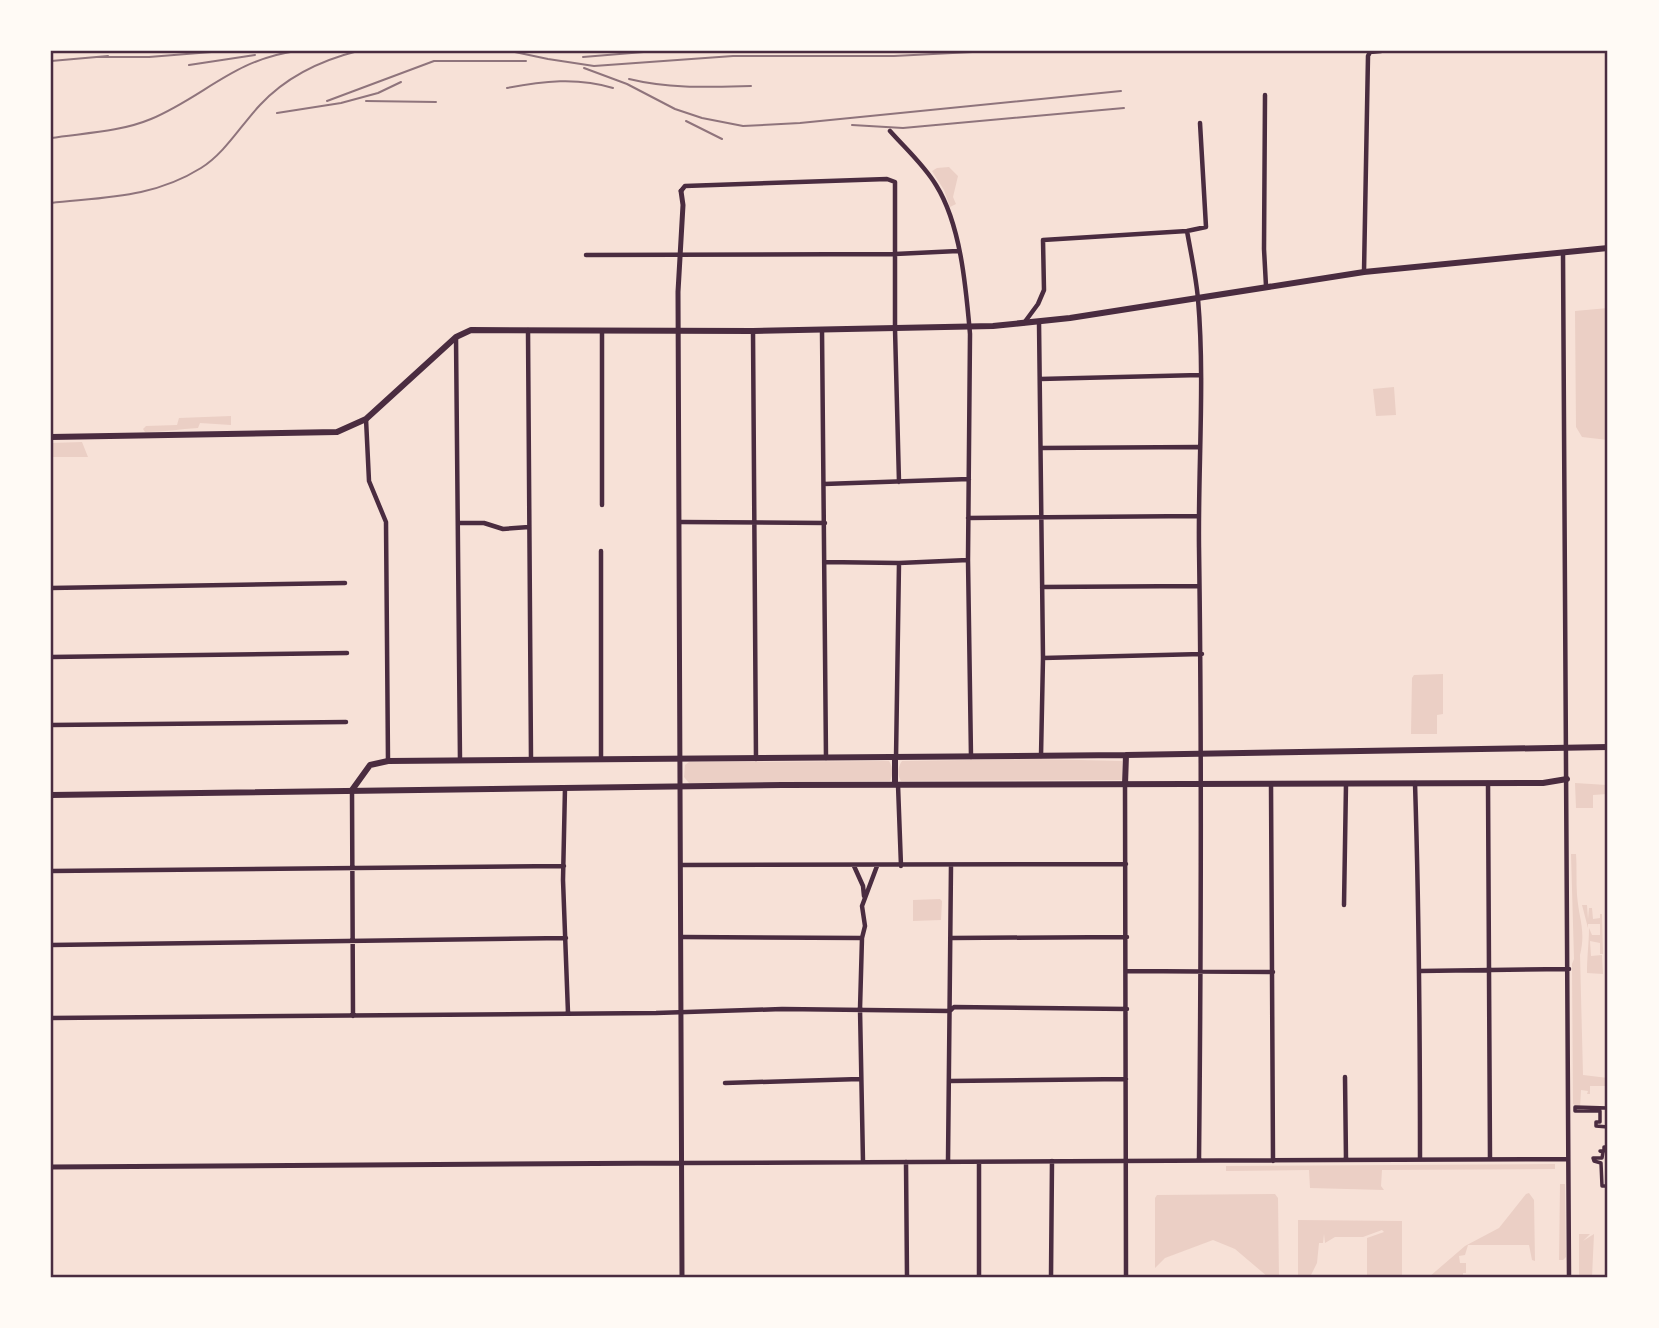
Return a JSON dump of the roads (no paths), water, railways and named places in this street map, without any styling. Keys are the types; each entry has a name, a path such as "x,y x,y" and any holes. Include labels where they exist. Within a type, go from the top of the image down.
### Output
{"main road":[{"path":"51,437 337,432 366,419 456,337 471,330 895,329 1039,322 1364,272 1608,248"},
{"path":"352,790 370,765 388,761 895,758 1608,747"},
{"path":"1125,785 1126,755"},
{"path":"895,758 896,785"},
{"path":"51,795 896,785 1543,783 1567,779"}],"street":[{"path":"1364,272 1368,56 1370,52 1381,51"},
{"path":"1265,95 1266,286"},
{"path":"1024,323 1038,304 1044,290 1043,240 1187,231 1206,227 1200,123"},
{"path":"890,131 925,169 938,188 956,235 968,305 971,757"},
{"path":"682,1277 678,292 681,191 685,186 893,181 896,184 895,329 899,482"},
{"path":"1187,231 1198,297 1200,375 1198,447 1202,653 1199,785 1199,1160"},
{"path":"586,255 895,254 958,251"},
{"path":"1563,252 1569,1277"},
{"path":"1039,322 1043,658 1041,756"},
{"path":"528,330 531,759"},
{"path":"602,330 602,505"},
{"path":"822,330 826,758"},
{"path":"753,331 755,759"},
{"path":"456,337 460,760"},
{"path":"1040,379 1200,375"},
{"path":"366,419 369,481 386,522 388,761"},
{"path":"1041,448 1198,447"},
{"path":"824,484 969,479"},
{"path":"968,519 1199,516"},
{"path":"680,522 825,523"},
{"path":"458,523 484,523 503,529 529,527"},
{"path":"600,551 601,759"},
{"path":"824,562 968,560"},
{"path":"895,758 900,563"},
{"path":"51,588 345,583"},
{"path":"1042,587 1199,586"},
{"path":"51,657 347,653"},
{"path":"1043,658 1202,653"},
{"path":"51,725 346,722"},
{"path":"1415,782 1420,971 1420,1159"},
{"path":"1344,905 1346,783"},
{"path":"1488,783 1490,1159"},
{"path":"1271,784 1273,1161"},
{"path":"896,785 901,866"},
{"path":"1125,785 1126,1277"},
{"path":"565,788 568,1013"},
{"path":"352,790 353,1016"},
{"path":"682,865 1126,864"},
{"path":"948,1162 951,865"},
{"path":"51,871 564,866"},
{"path":"853,866 863,886 862,914 865,926 862,938 860,1009 863,1162"},
{"path":"864,897 877,866"},
{"path":"682,937 862,938"},
{"path":"952,938 1127,937"},
{"path":"51,945 566,938"},
{"path":"1420,971 1569,969"},
{"path":"1127,971 1273,972"},
{"path":"51,1018 860,1009 950,1011 954,1007 1127,1009"},
{"path":"1345,1077 1346,1160"},
{"path":"725,1083 860,1079"},
{"path":"949,1081 1126,1079"},
{"path":"1608,1108 1575,1107 1575,1111 1600,1111 1600,1122 1596,1122 1596,1126 1608,1127"},
{"path":"1608,1147 1600,1151 1602,1158 1593,1158 1601,1163 1602,1186 1608,1186"},
{"path":"51,1167 1568,1159"},
{"path":"1051,1277 1052,1161"},
{"path":"906,1162 907,1277"},
{"path":"979,1162 979,1277"}],"railway":[{"path":"99,57 149,57 224,51"},
{"path":"51,138 114,129 151,119 254,62 296,51"},
{"path":"51,203 147,191 183,178 218,155 260,105 281,86 331,59 358,51"},
{"path":"510,51 594,66 733,56 894,56 992,51"},
{"path":"583,57 656,51"},
{"path":"189,65 255,55"},
{"path":"51,61 108,56"},
{"path":"327,101 434,61 526,61"},
{"path":"584,68 627,84 675,109 702,118 743,126 800,123 1121,91"},
{"path":"629,79 675,86 751,86"},
{"path":"507,88 560,81 587,82 613,88"},
{"path":"277,113 341,103 378,93 401,82"},
{"path":"366,101 436,102"},
{"path":"852,125 903,128 1124,108"},
{"path":"686,121 722,139"}]}
